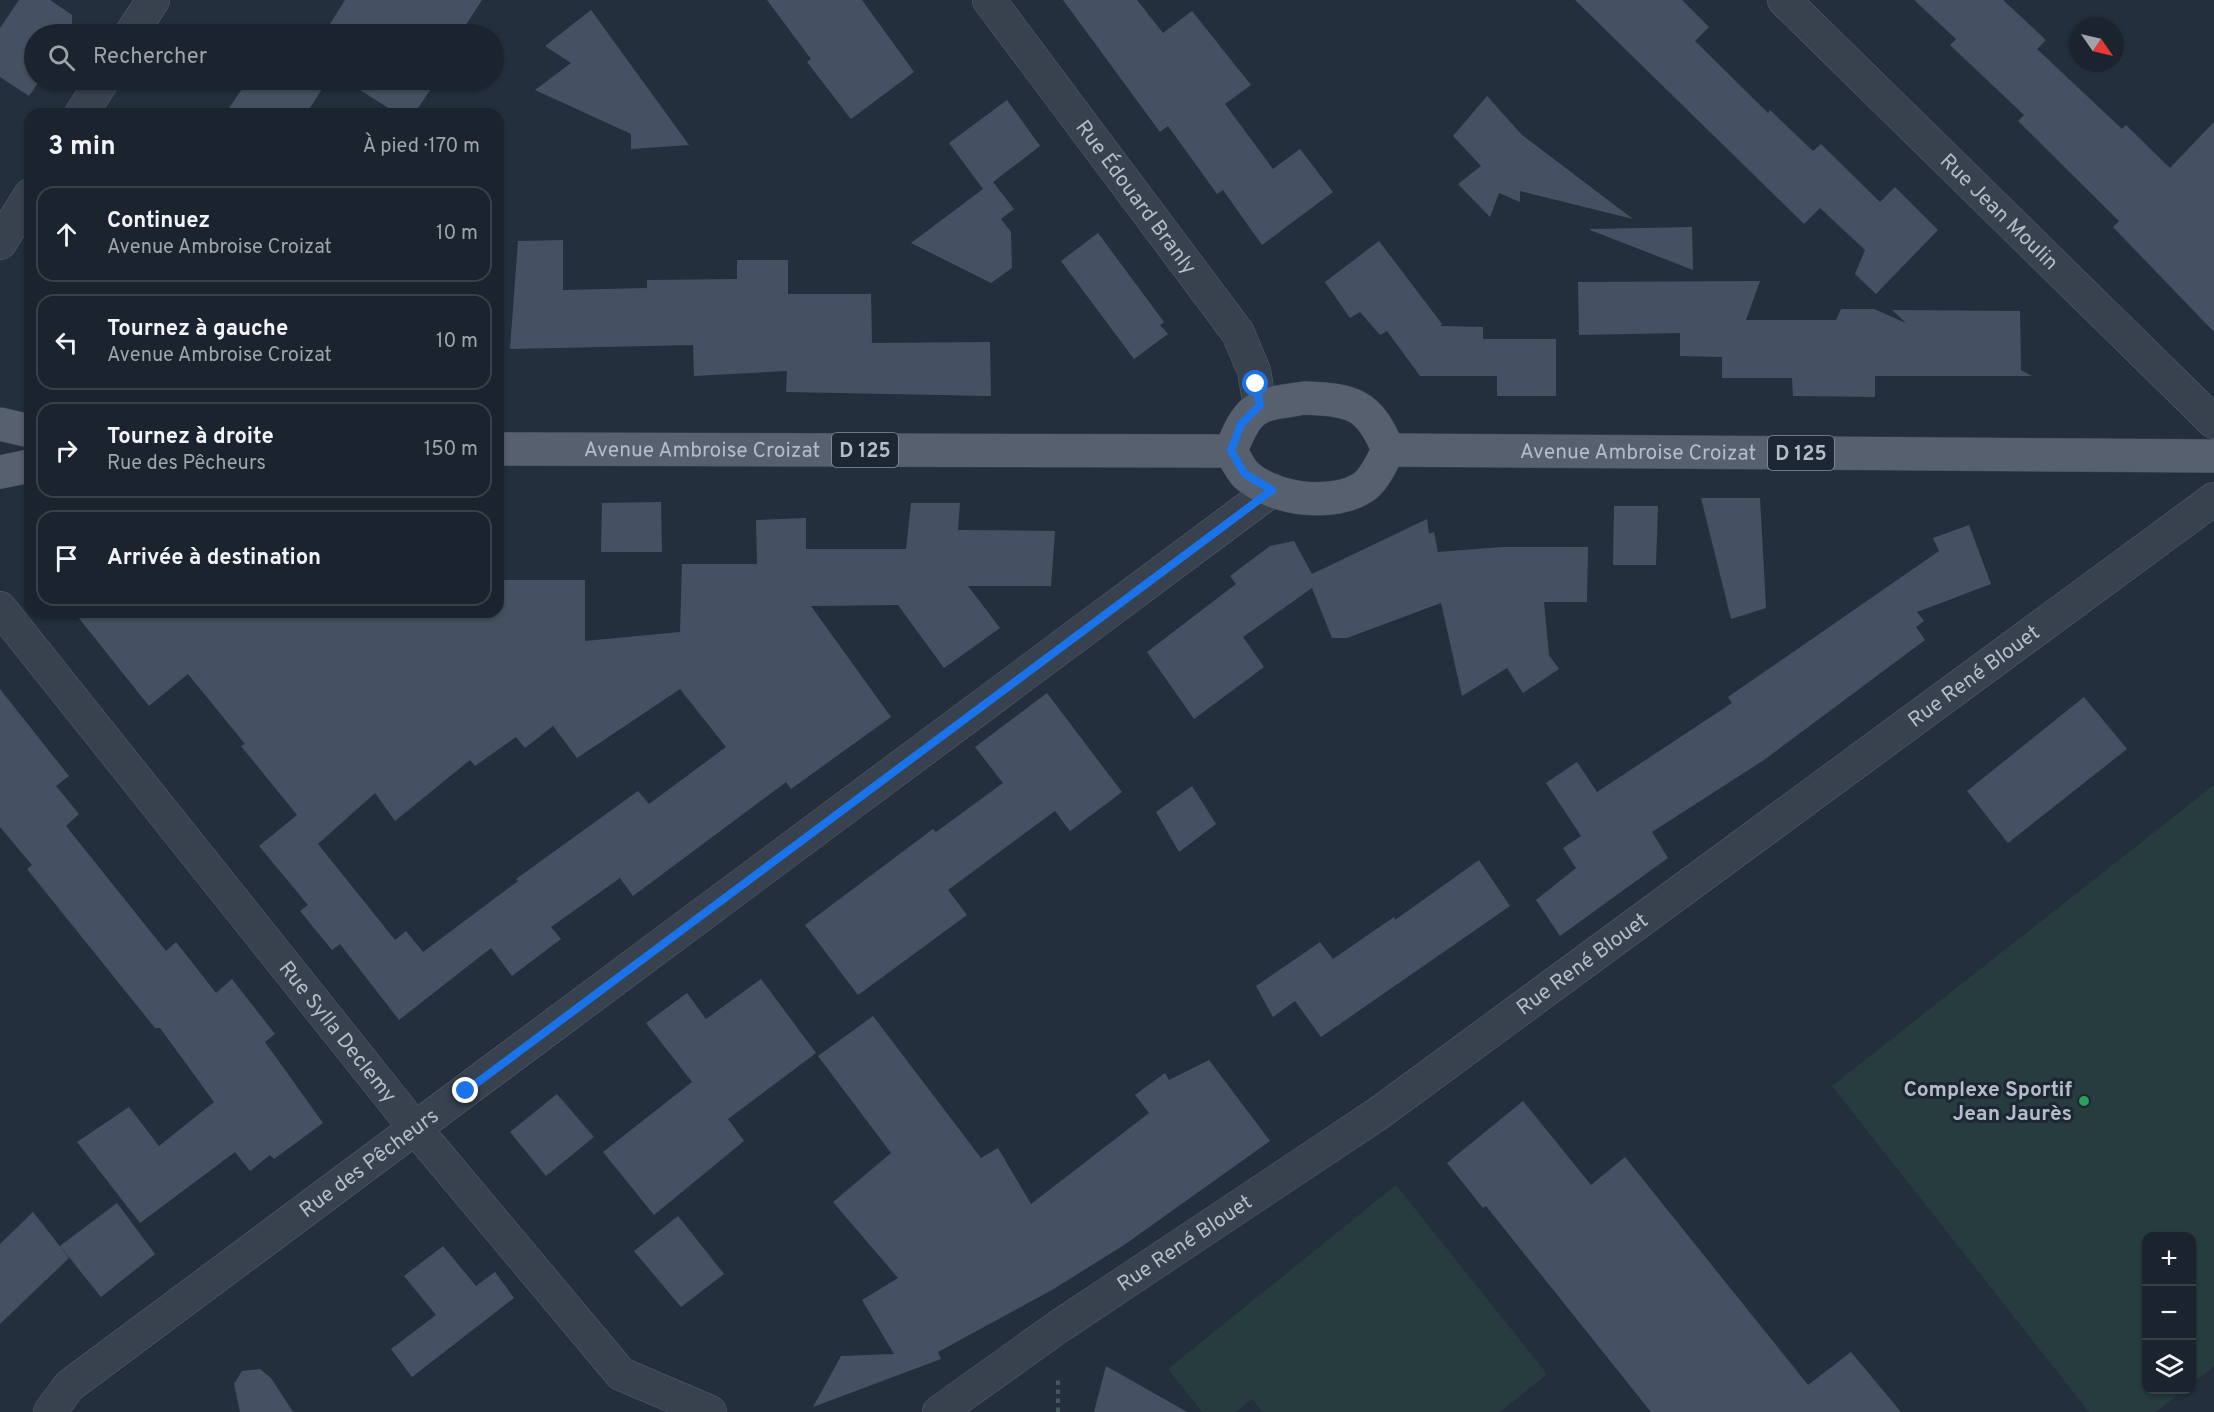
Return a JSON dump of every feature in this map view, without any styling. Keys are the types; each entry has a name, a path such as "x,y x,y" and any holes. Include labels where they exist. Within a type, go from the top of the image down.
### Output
{"main road":[{"path":"1305,398 1344,400 1378,426 1388,450 1378,470 1366,485 1348,495 1329,500 1305,498 1272,490 1245,474 1231,451 1241,424 1260,405 1305,398"},
{"path":"0,424 24,430"},
{"name":"Avenue Ambroise Croizat","path":"504,449 1231,451"},
{"name":"Avenue Ambroise Croizat","path":"1388,450 2214,456"},
{"path":"0,472 24,467"}],"street":[{"path":"137,24 153,0"},
{"name":"Rue Édouard Branly","path":"989,0 1238,333 1254,371 1260,405"},
{"name":"Rue Jean Moulin","path":"1784,0 2214,422"},
{"path":"85,108 97,90"},
{"path":"0,243 24,205"},
{"name":"Rue des Pêcheurs","path":"51,1412 69,1386 1272,490"},
{"name":"Rue René Blouet","path":"939,1412 1058,1327 1379,1113 2214,499"},
{"name":"Rue Sylla Declemy","path":"0,608 415,1128 621,1374 710,1412"}],"green space":[{"path":"2214,785 2214,1366 2196,1381 2196,1232 2142,1232 2142,1394 2179,1394 2156,1412 2089,1412 1832,1086"},
{"path":"1396,1185 1547,1374 1500,1412 1263,1412 1252,1399 1236,1412 1202,1412 1168,1369"}],"building":[{"path":"19,0 50,0 72,15 72,24 24,24 24,90 33,90 29,96 0,77 0,28"},
{"path":"345,0 482,0 466,24 330,24"},
{"path":"767,0 862,0 914,72 851,119 807,62 811,59"},
{"path":"1063,0 1137,0 1163,33 1192,11 1251,85 1225,104 1273,169 1300,149 1333,192 1262,245 1223,190 1217,194 1168,126 1160,132"},
{"path":"1575,0 1682,0 1709,27 1695,41 1768,113 1770,110 1813,151 1821,144 1880,202 1895,187 1938,230 1876,294 1855,274 1865,250 1820,208 1804,224"},
{"path":"1914,0 2003,0 2046,40 2037,49 2122,129 2126,125 2170,168 2214,122 2214,332 2113,227 2119,221 2018,121 2024,115 1950,45 1956,39"},
{"path":"591,10 689,145 631,149 631,134 535,90 571,63 545,46"},
{"path":"241,90 322,90 310,108 229,108"},
{"path":"360,90 430,90 418,108 388,108"},
{"path":"1487,96 1522,135 1633,219 1520,191 1520,202 1499,193 1490,217 1458,184 1481,166 1453,136"},
{"path":"1007,100 1040,146 993,182 1014,209 1001,219 1011,232 1012,268 991,283 911,243 983,189 949,143"},
{"path":"1692,227 1693,270 1590,230 1590,229"},
{"path":"1098,233 1164,322 1160,325 1168,334 1134,359 1061,261"},
{"path":"563,240 563,290 647,288 647,280 737,279 737,260 788,260 788,294 871,294 872,343 990,342 991,396 786,392 787,371 694,376 693,345 510,349 518,241"},
{"path":"1379,241 1442,324 1440,326 1483,327 1483,339 1556,339 1556,396 1497,396 1497,376 1420,376 1387,331 1380,335 1360,312 1350,318 1325,282"},
{"path":"1760,281 1746,320 1836,320 1841,309 1874,309 1906,323 1892,310 2020,311 2021,370 2032,376 1875,376 1875,397 1793,396 1792,378 1722,378 1722,357 1680,356 1680,333 1579,335 1578,282"},
{"path":"1701,498 1760,498 1766,608 1731,619"},
{"path":"661,502 662,552 601,552 602,503"},
{"path":"911,503 960,503 958,530 1055,531 1051,586 968,586 1000,628 944,668 898,605 811,606 891,717 791,789 786,782 633,896 620,878 551,927 561,939 512,976 491,948 399,1020 340,944 332,950 300,911 308,905 259,846 297,815 241,746 245,744 188,674 149,706 79,618 504,618 504,580 585,580 585,641 680,632 682,564 757,564 756,520 806,518 806,549 906,549","holes":["680,689 726,747 649,804 638,791 516,879 518,881 423,952 406,931 395,940 318,844 375,793 395,821 470,760 475,766 516,737 525,748 553,726 577,758"]},
{"path":"1614,506 1658,506 1656,565 1613,565"},
{"path":"1427,519 1429,534 1434,532 1438,552 1502,547 1588,547 1587,602 1544,602 1549,655 1559,669 1523,693 1507,668 1462,696 1441,603 1347,638 1332,638 1312,588 1243,637 1264,667 1194,719 1147,652 1236,584 1230,576 1270,546 1294,541 1312,574"},
{"path":"1969,525 1991,584 1917,612 1924,621 1916,627 1925,640 1764,760 1652,832 1668,858 1560,936 1536,900 1576,868 1563,848 1581,836 1546,783 1577,762 1597,792 1732,703 1728,697 1939,551 1933,538"},
{"path":"0,689 69,776 56,786 79,814 66,826 166,951 176,942 216,993 232,979 275,1034 265,1042 323,1123 274,1159 270,1155 250,1171 235,1152 140,1223 77,1142 129,1107 159,1146 214,1102 160,1028 155,1028 27,869 32,865 0,827"},
{"path":"1047,693 1122,792 1070,831 1055,811 948,890 967,915 858,995 805,925 933,829 936,832 1003,783 975,747"},
{"path":"2084,697 2127,749 2008,843 1967,791"},
{"path":"1192,786 1216,824 1179,852 1156,812"},
{"path":"1479,860 1510,906 1321,1037 1295,1001 1273,1017 1256,986 1320,942 1333,959 1394,917 1395,920"},
{"path":"761,979 816,1053 728,1119 744,1141 654,1215 603,1152 692,1082 646,1023 687,993 706,1019"},
{"path":"873,1016 981,1158 998,1148 1031,1204 1149,1113 1135,1095 1165,1073 1169,1080 1209,1060 1270,1141 1124,1245 1052,1290 938,1352 941,1359 813,1407 841,1356 894,1354 862,1300 898,1278 833,1202 891,1153 818,1056"},
{"path":"557,1094 594,1137 546,1176 510,1132"},
{"path":"1523,1101 1591,1185 1625,1157 1808,1385 1851,1352 1901,1412 1651,1412 1486,1206 1483,1208 1447,1163"},
{"path":"117,1203 155,1254 101,1297 60,1246"},
{"path":"33,1212 69,1258 0,1324 0,1244"},
{"path":"678,1216 724,1274 681,1307 634,1251"},
{"path":"443,1246 476,1286 495,1272 514,1298 412,1377 391,1349 436,1315 404,1276"},
{"path":"1106,1366 1187,1412 1094,1412"},
{"path":"260,1369 271,1378 293,1412 240,1412 234,1384 242,1371"}],"place":[{"name":"Complexe Sportif Jean Jaurès","path":"2084,1101"}],"route":[{"path":"466,1091 1272,490 1245,474 1231,451 1241,424 1260,405 1256,384"}]}
